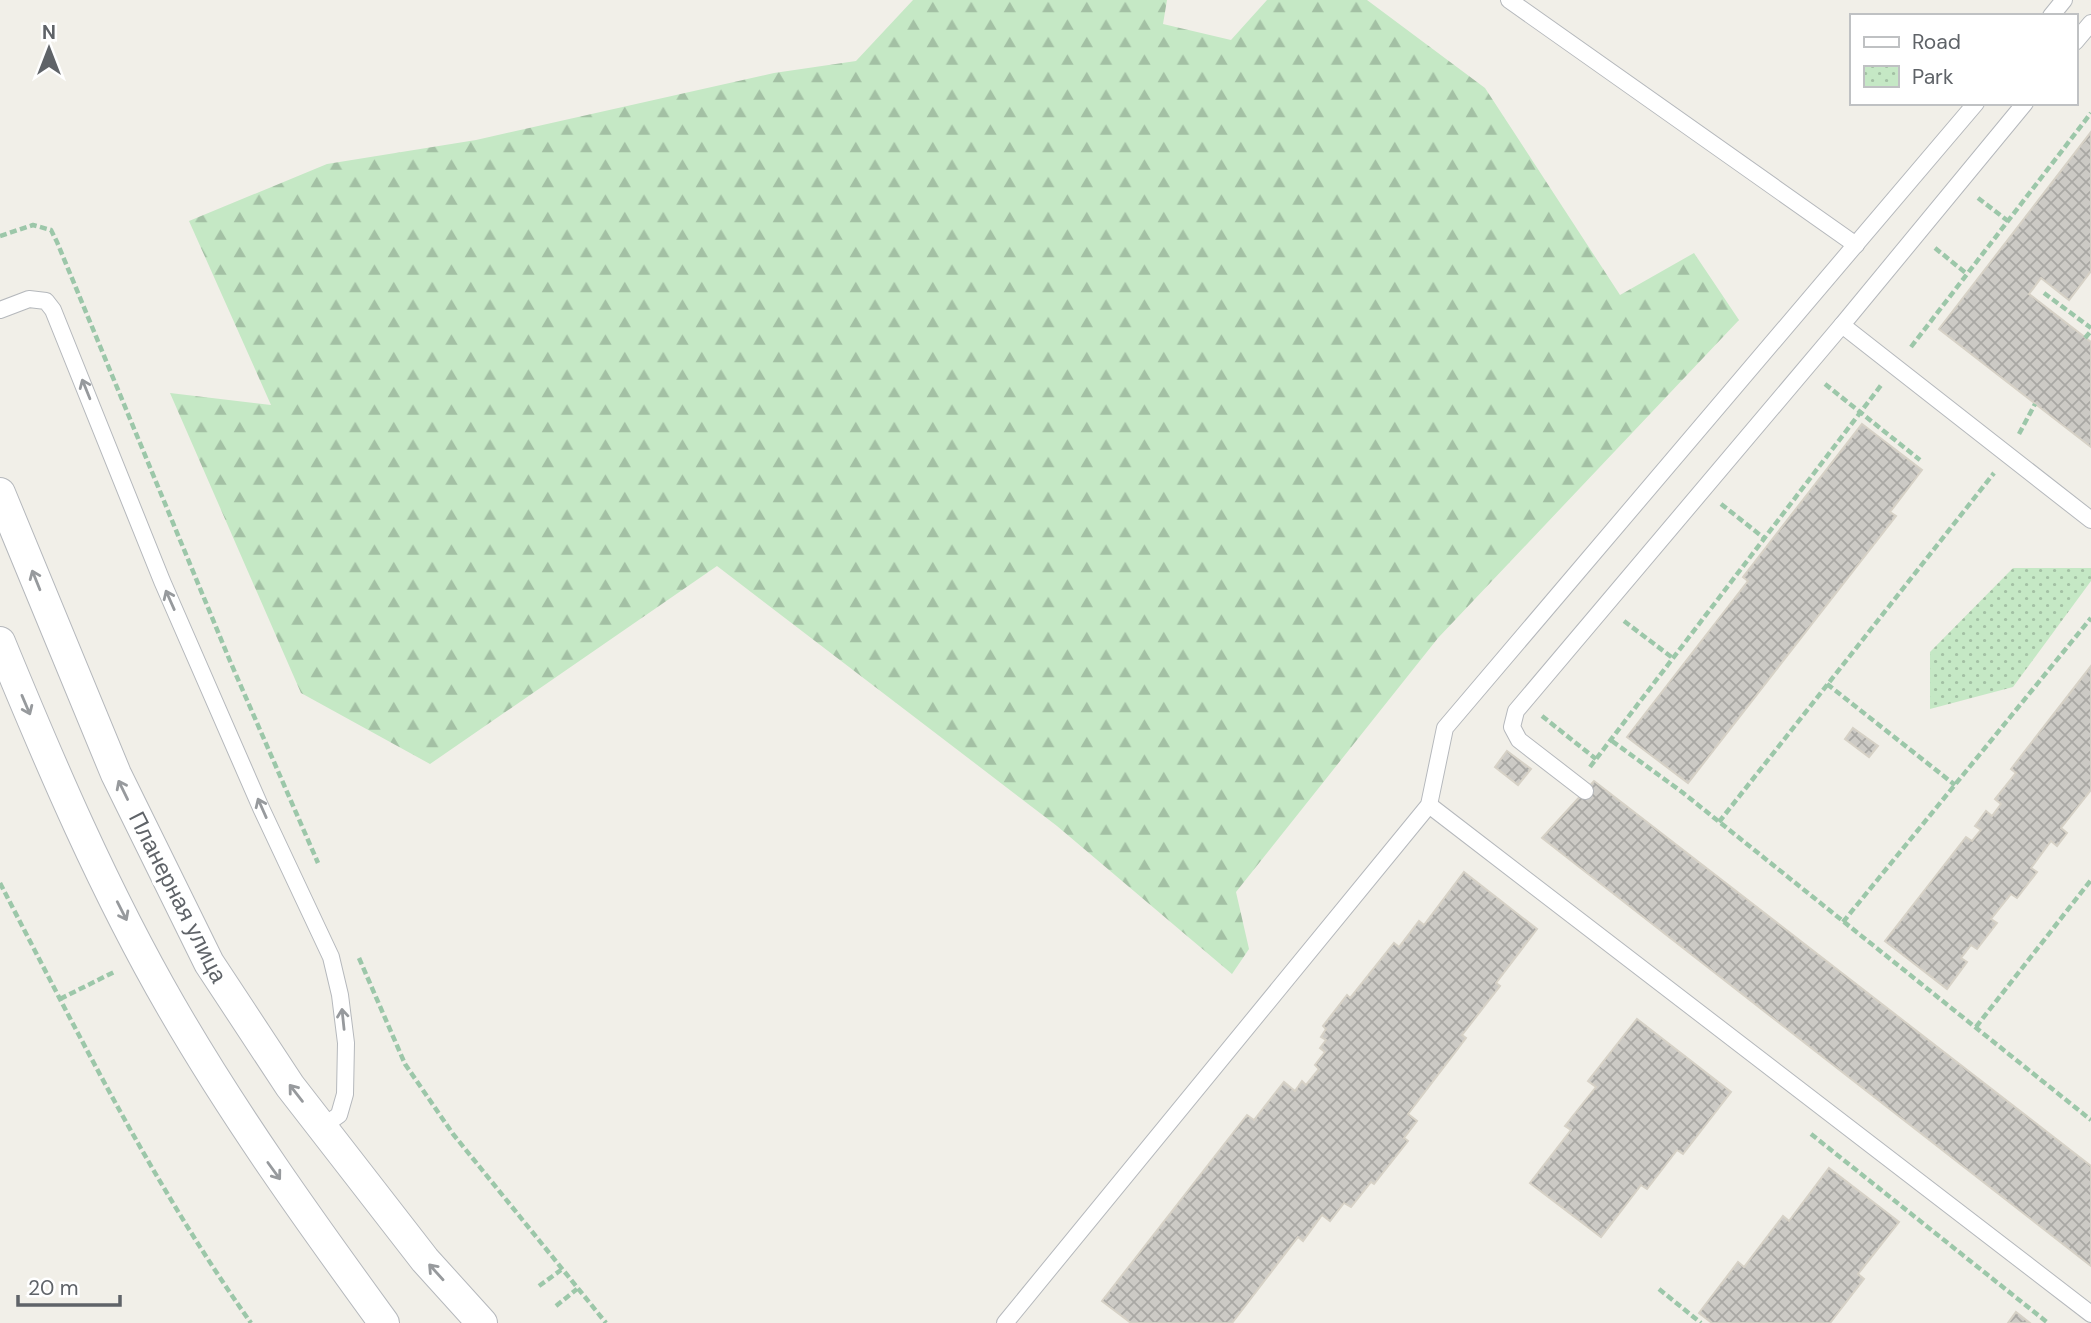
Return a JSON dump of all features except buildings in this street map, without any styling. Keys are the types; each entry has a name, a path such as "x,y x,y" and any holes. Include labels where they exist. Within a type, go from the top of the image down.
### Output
{"street":[{"name":"Планерная улица","path":"0,493 116,774 209,963 290,1086 425,1260 482,1323"},
{"path":"0,642 65,799 171,1006 268,1163 384,1323"}],"lane":[{"path":"1509,0 1856,245"},
{"path":"2053,14 2064,0"},
{"path":"2077,40 2091,23"},
{"path":"1006,1323 1429,805 1445,728 1974,105"},
{"path":"1581,787 1519,740 1512,727 1516,711 1842,325 2023,105"},
{"path":"0,310 29,299 46,301 53,310 162,581 261,808 331,957 340,995 346,1043 345,1094 339,1115 323,1126"},
{"path":"1842,325 2091,520"},
{"path":"1429,805 2091,1314"}],"path":[{"path":"1581,787 1596,759 1859,411 2091,113"},
{"path":"1960,183 2008,221"},
{"path":"0,236 33,225 51,230 318,864"},
{"path":"1918,234 1967,274"},
{"path":"2044,293 2091,330 2085,338"},
{"path":"1805,369 1920,460"},
{"path":"1719,822 2008,455 2035,404"},
{"path":"1702,489 1764,537"},
{"path":"1603,605 1674,659"},
{"path":"1843,922 2091,618"},
{"path":"1827,684 1955,785"},
{"path":"1524,702 1596,759"},
{"path":"1612,741 1719,822 2090,1117"},
{"path":"1976,1027 2091,880"},
{"path":"0,883 60,999 159,1178 223,1283 251,1323"},
{"path":"357,952 405,1063 453,1134 606,1323"},
{"path":"60,999 145,956"},
{"path":"540,1286 561,1270"},
{"path":"556,1306 577,1289"},
{"path":"1659,1289 1701,1323"}],"green space":[{"path":"913,0 1167,0 1163,24 1231,40 1267,0 1367,0 1485,88 1620,295 1694,253 1739,320 1438,638 1236,892 1249,949 1232,974 1057,826 717,566 430,764 301,693 170,393 271,405 189,221 327,164 476,140 774,73 856,61"},
{"path":"2013,568 2091,568 2091,581 2013,687 1930,709 1930,652"}]}
